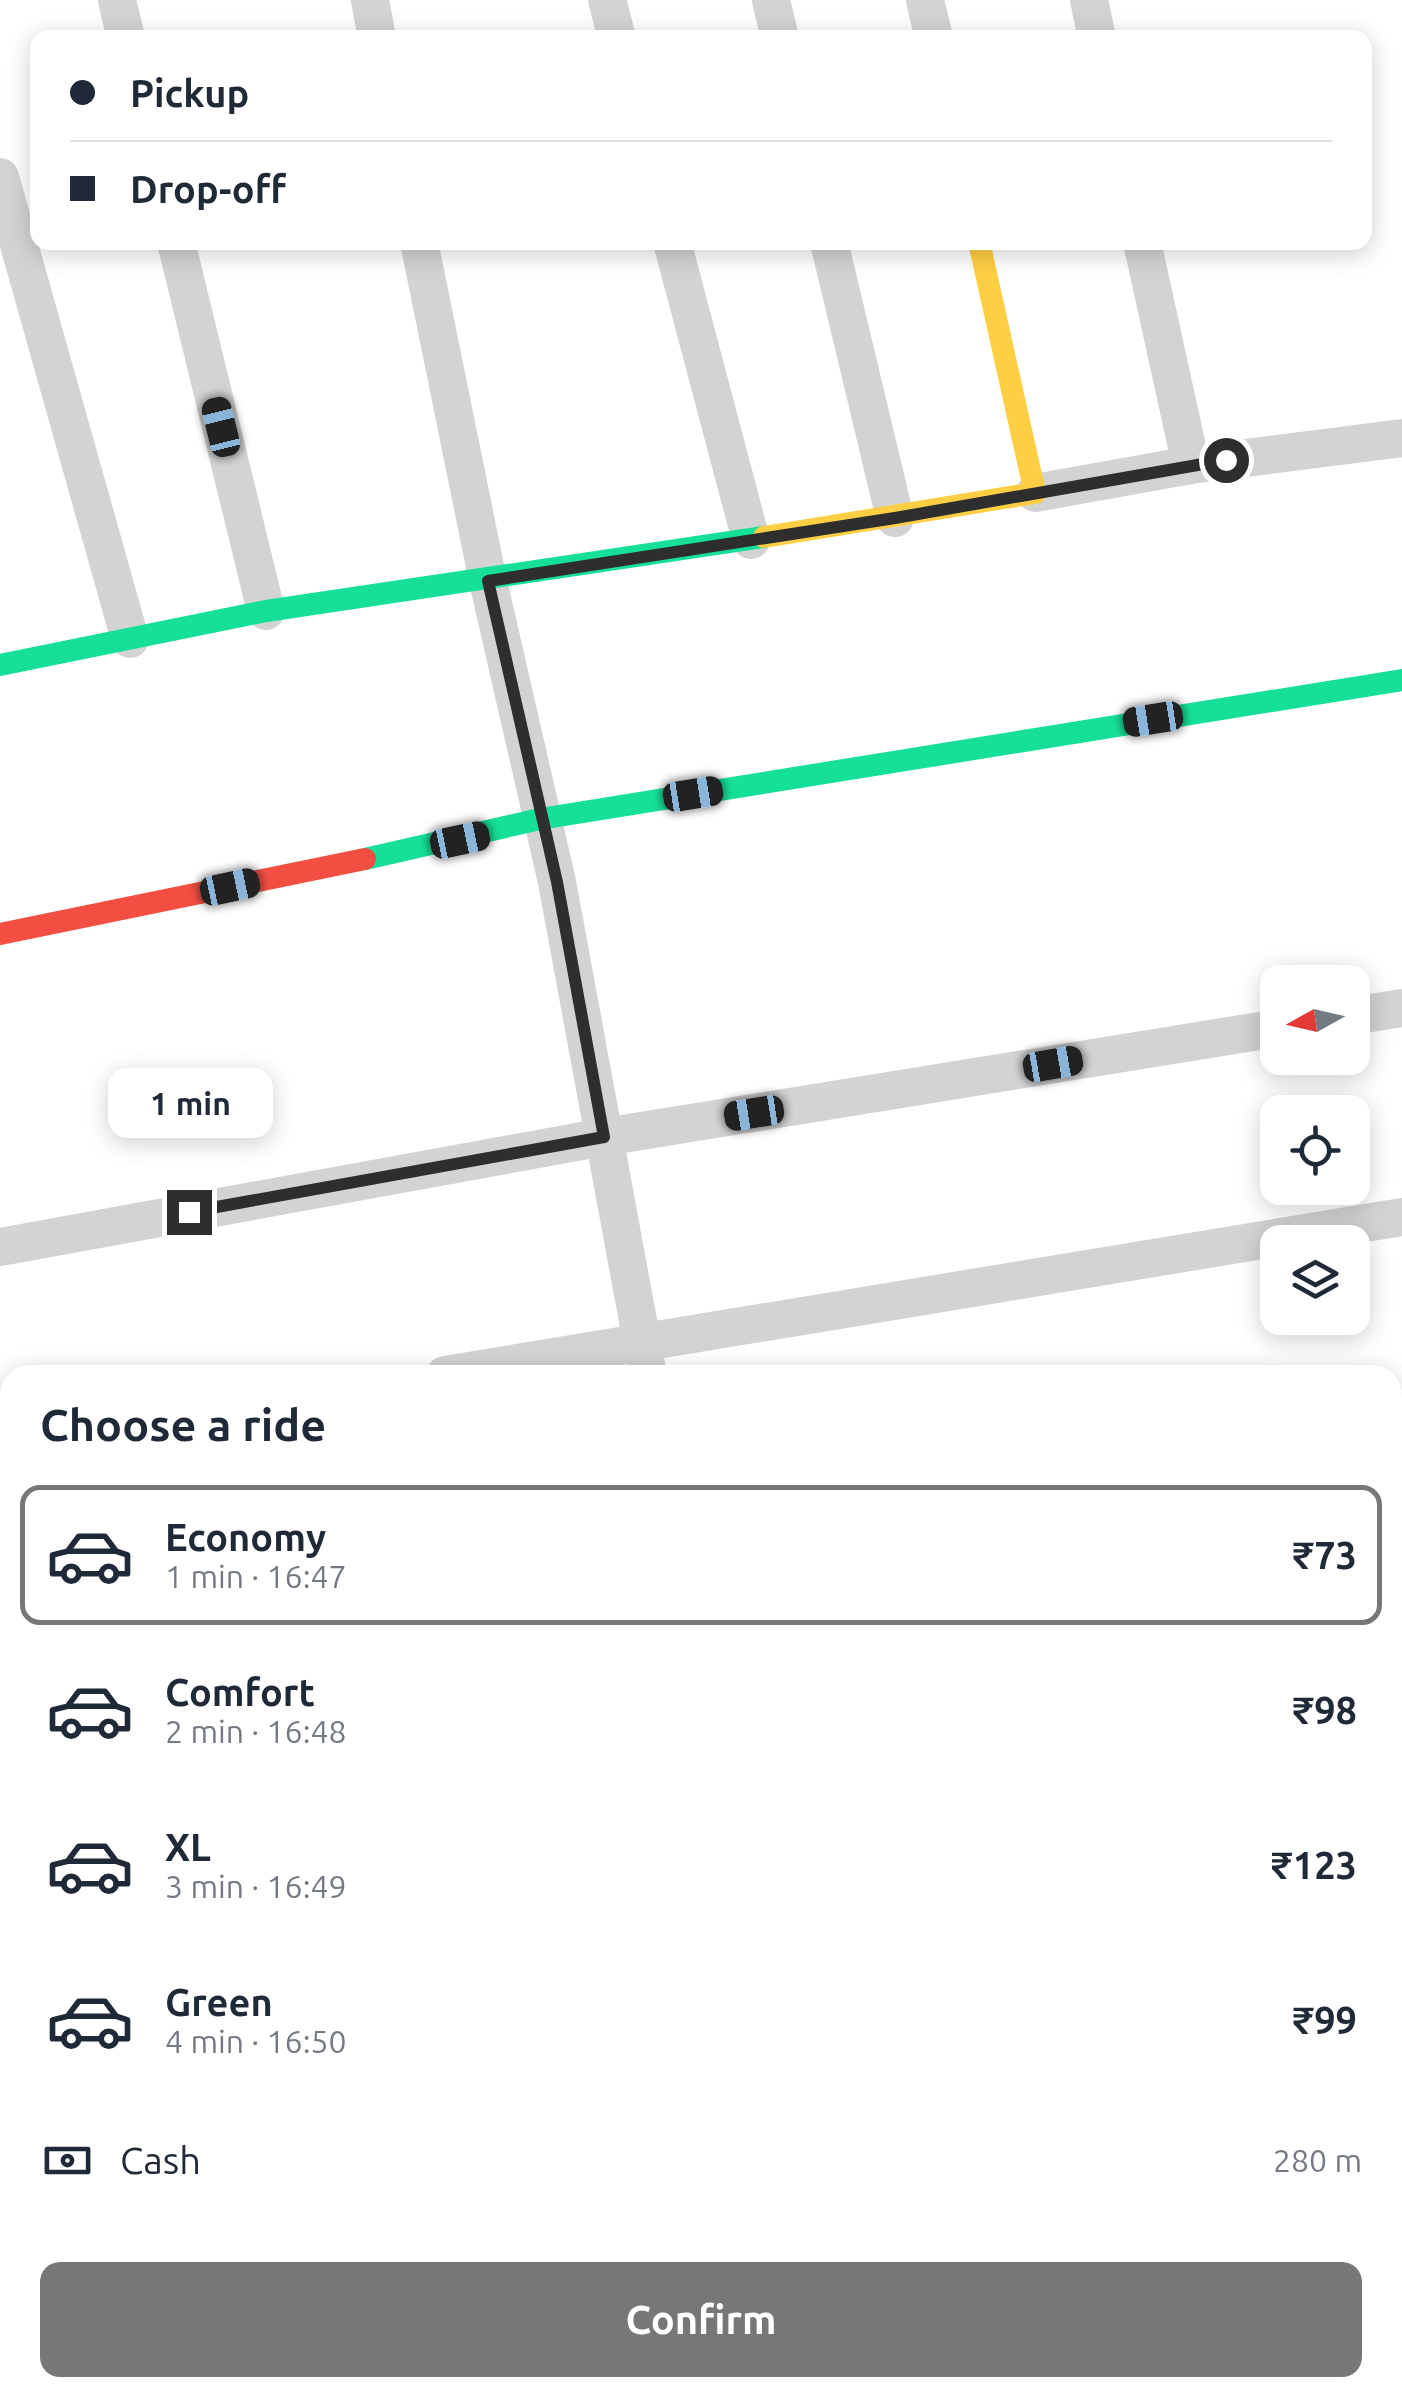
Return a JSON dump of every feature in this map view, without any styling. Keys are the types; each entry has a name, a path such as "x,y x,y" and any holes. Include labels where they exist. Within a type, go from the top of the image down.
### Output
{"street":[{"path":"116,0 124,30"},
{"path":"370,0 376,30"},
{"path":"607,0 615,30"},
{"path":"771,0 778,30"},
{"path":"925,0 932,30"},
{"path":"1089,0 1096,30"},
{"path":"0,177 130,639"},
{"path":"178,250 266,611"},
{"path":"421,250 488,581 557,882 645,1358"},
{"path":"674,250 751,540"},
{"path":"831,250 895,518"},
{"path":"982,250 1035,493"},
{"path":"1144,250 1191,465"},
{"path":"0,665 266,611 895,518 1191,465 1402,438"},
{"path":"0,934 499,832 540,820 1402,680"},
{"path":"1370,1013 1402,1008"},
{"path":"0,1247 604,1137 1260,1031"},
{"path":"563,1365 645,1358 1402,1218"}],"traffic: fast":[{"path":"0,665 266,611 764,537"},
{"path":"365,859 540,819 1402,680"}],"traffic: slow":[{"path":"764,537 1035,493 981,250"}],"traffic: jam":[{"path":"0,934 365,859"}],"route":[{"path":"189,1212 604,1137 557,882 488,581 895,518 1226,460"}]}
